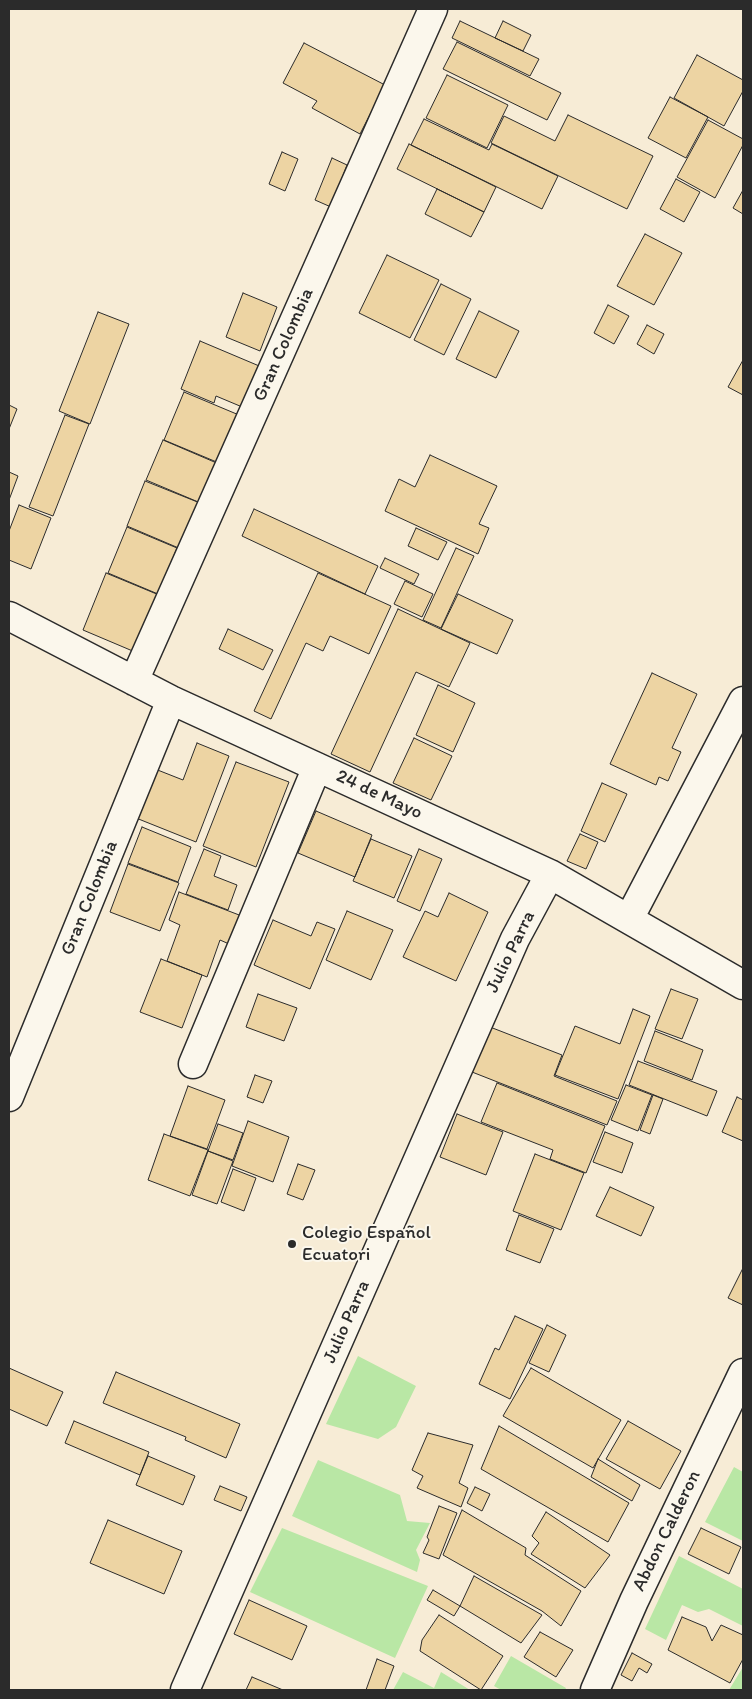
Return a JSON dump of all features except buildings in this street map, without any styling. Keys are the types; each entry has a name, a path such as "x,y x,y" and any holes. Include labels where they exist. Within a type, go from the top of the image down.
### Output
{"street":[{"name":"Gran Colombia","path":"134,681 433,9"},
{"name":"24 de Mayo","path":"9,616 171,700 550,874 743,986"},
{"name":"Gran Colombia","path":"9,1097 171,700"},
{"path":"629,919 743,701"},
{"path":"193,1064 317,766"},
{"name":"Julio Parra","path":"185,1690 515,939 550,874"},
{"name":"Abdon Calderon","path":"595,1690 634,1601 743,1373"}],"green space":[{"path":"358,1356 416,1386 396,1427 378,1439 326,1424"},
{"path":"318,1460 400,1495 407,1521 430,1523 416,1550 420,1560 417,1572 292,1516"},
{"path":"734,1467 743,1472 743,1541 705,1522"},
{"path":"282,1528 428,1586 395,1658 250,1592"},
{"path":"679,1556 743,1589 743,1626 709,1609 698,1612 682,1605 666,1640 645,1629"},
{"path":"511,1656 566,1688 565,1690 501,1690 494,1686"},
{"path":"743,1667 743,1690 729,1690"},
{"path":"403,1672 434,1688 441,1672 470,1690 393,1690"}],"place":[{"name":"Colegio Español Ecuatori","path":"292,1244"}]}
